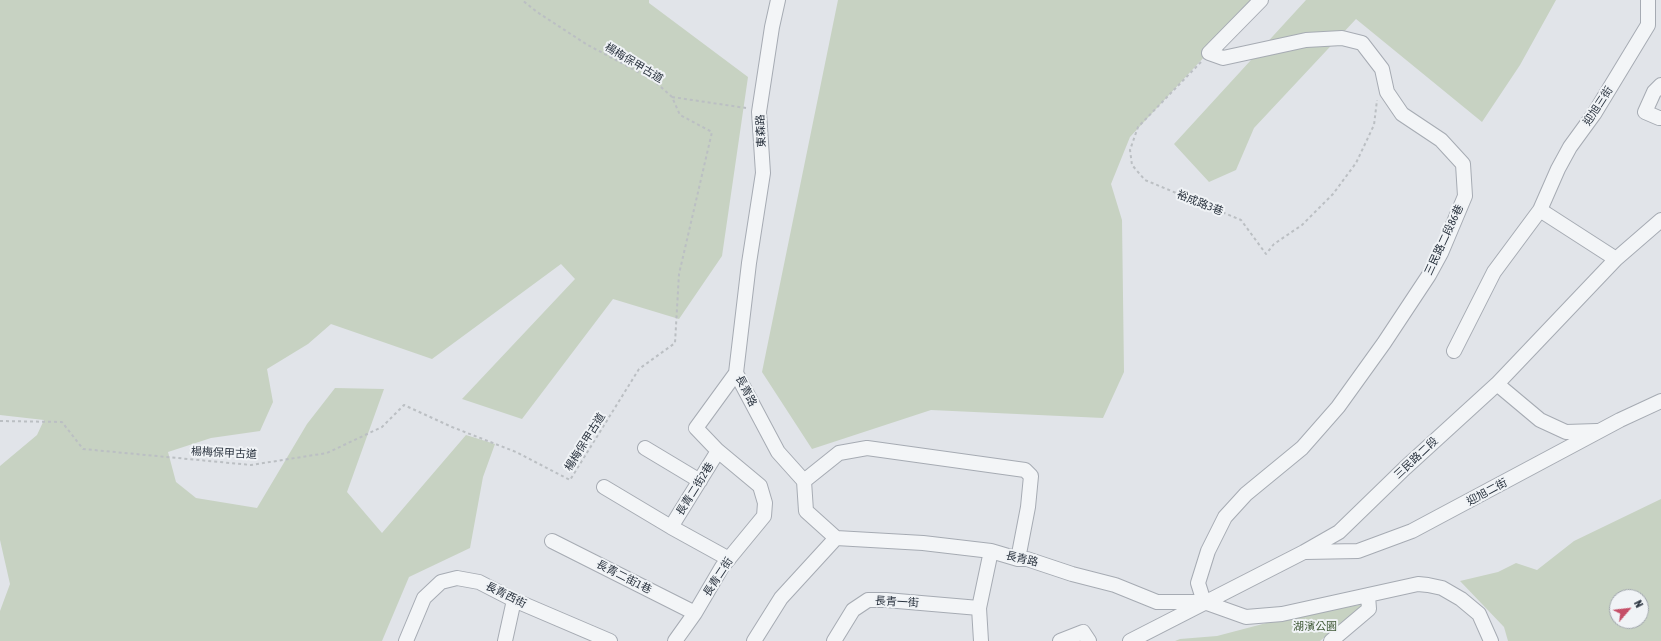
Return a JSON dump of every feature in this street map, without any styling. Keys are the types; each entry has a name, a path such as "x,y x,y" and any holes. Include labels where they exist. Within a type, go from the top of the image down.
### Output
{"street":[{"name":"東森路","path":"749,263 763,173 760,112 772,27 778,0"},
{"path":"1209,53 1261,0"},
{"name":"迎旭三街","path":"1454,351 1494,272 1540,210 1558,169 1570,147 1594,114 1648,25 1648,0"},
{"name":"三民路二段86巷","path":"1204,602 1198,583 1208,551 1225,517 1246,494 1302,448 1338,407 1384,343 1429,275 1441,253 1465,196 1463,164 1440,140 1402,114 1387,92 1382,69 1362,43 1342,38 1306,40 1223,58 1209,53"},
{"path":"1661,85 1654,92 1645,112 1661,118"},
{"path":"1540,210 1616,259"},
{"name":"三民路二段","path":"1130,641 1304,552 1339,532 1405,468 1497,384 1616,259 1661,220"},
{"name":"長青路","path":"749,263 736,373 778,452 804,481"},
{"path":"718,451 696,428 736,373"},
{"path":"1497,384 1540,420 1546,423 1566,432 1599,431"},
{"name":"迎旭二街","path":"1304,552 1358,551 1412,531 1599,431 1661,401"},
{"path":"645,448 700,481"},
{"path":"754,641 781,598 836,538 806,511 804,481 839,453 868,448 1025,470 1031,476 1028,507 1018,559"},
{"name":"長青二街2巷","path":"671,527 718,451"},
{"name":"長青二街","path":"675,641 696,613 722,567 764,516 766,503 760,486 718,451"},
{"name":"長青二街2巷","path":"604,487 671,527 729,559"},
{"name":"長青路","path":"836,538 923,543 991,551 1018,559 1027,559 1072,574 1115,585 1157,602 1204,602"},
{"name":"長青二街1巷","path":"552,541 696,613"},
{"path":"980,641 979,608 991,551"},
{"name":"長青西街","path":"406,641 424,598 441,582 457,578 479,582 514,600 610,641"},
{"path":"1204,602 1246,617 1282,614 1418,584 1442,588 1461,599 1480,614 1491,641"},
{"path":"1331,641 1369,609 1368,595"},
{"path":"506,641 514,600"},
{"name":"長青一街","path":"834,641 853,610 868,600 886,600 979,608"},
{"path":"1060,641 1083,632 1089,641"}],"path":[{"name":"楊梅保甲古道","path":"0,421 62,422 83,449 251,465 327,453 382,428 404,405 452,427 516,452 570,480 639,369 674,343 679,274 712,132 680,115 672,97 653,80 586,44 537,12 522,0"},
{"name":"裕成路3巷","path":"1209,53 1138,127 1130,150 1132,165 1144,180 1241,220 1266,254 1274,244 1302,225 1333,194 1356,163 1374,125 1377,99 1387,92"},
{"path":"672,97 746,108 760,112"}],"green space":[{"path":"0,0 649,0 649,3 748,77 722,256 679,319 613,299 522,419 462,399 575,279 561,264 432,359 331,324 308,344 267,369 273,402 260,431 211,438 168,452 176,482 196,498 257,508 307,424 335,388 384,389 347,492 382,533 466,435 495,444 483,477 470,548 409,577 382,641 0,641 0,611 10,584 0,540 0,466 37,435 44,420 0,415"},
{"path":"838,0 1257,0 1130,137 1111,184 1122,220 1124,372 1103,418 931,410 812,449 762,372"},
{"path":"1306,0 1556,0 1520,65 1482,122 1356,19 1254,128 1236,170 1209,182 1174,144"},
{"path":"1661,499 1661,641 1508,641 1504,627 1460,581 1498,572 1516,563 1537,570 1574,541"},
{"name":"湖濱公園","path":"1365,604 1320,641 1175,641 1180,639 1217,636 1293,616"}]}
